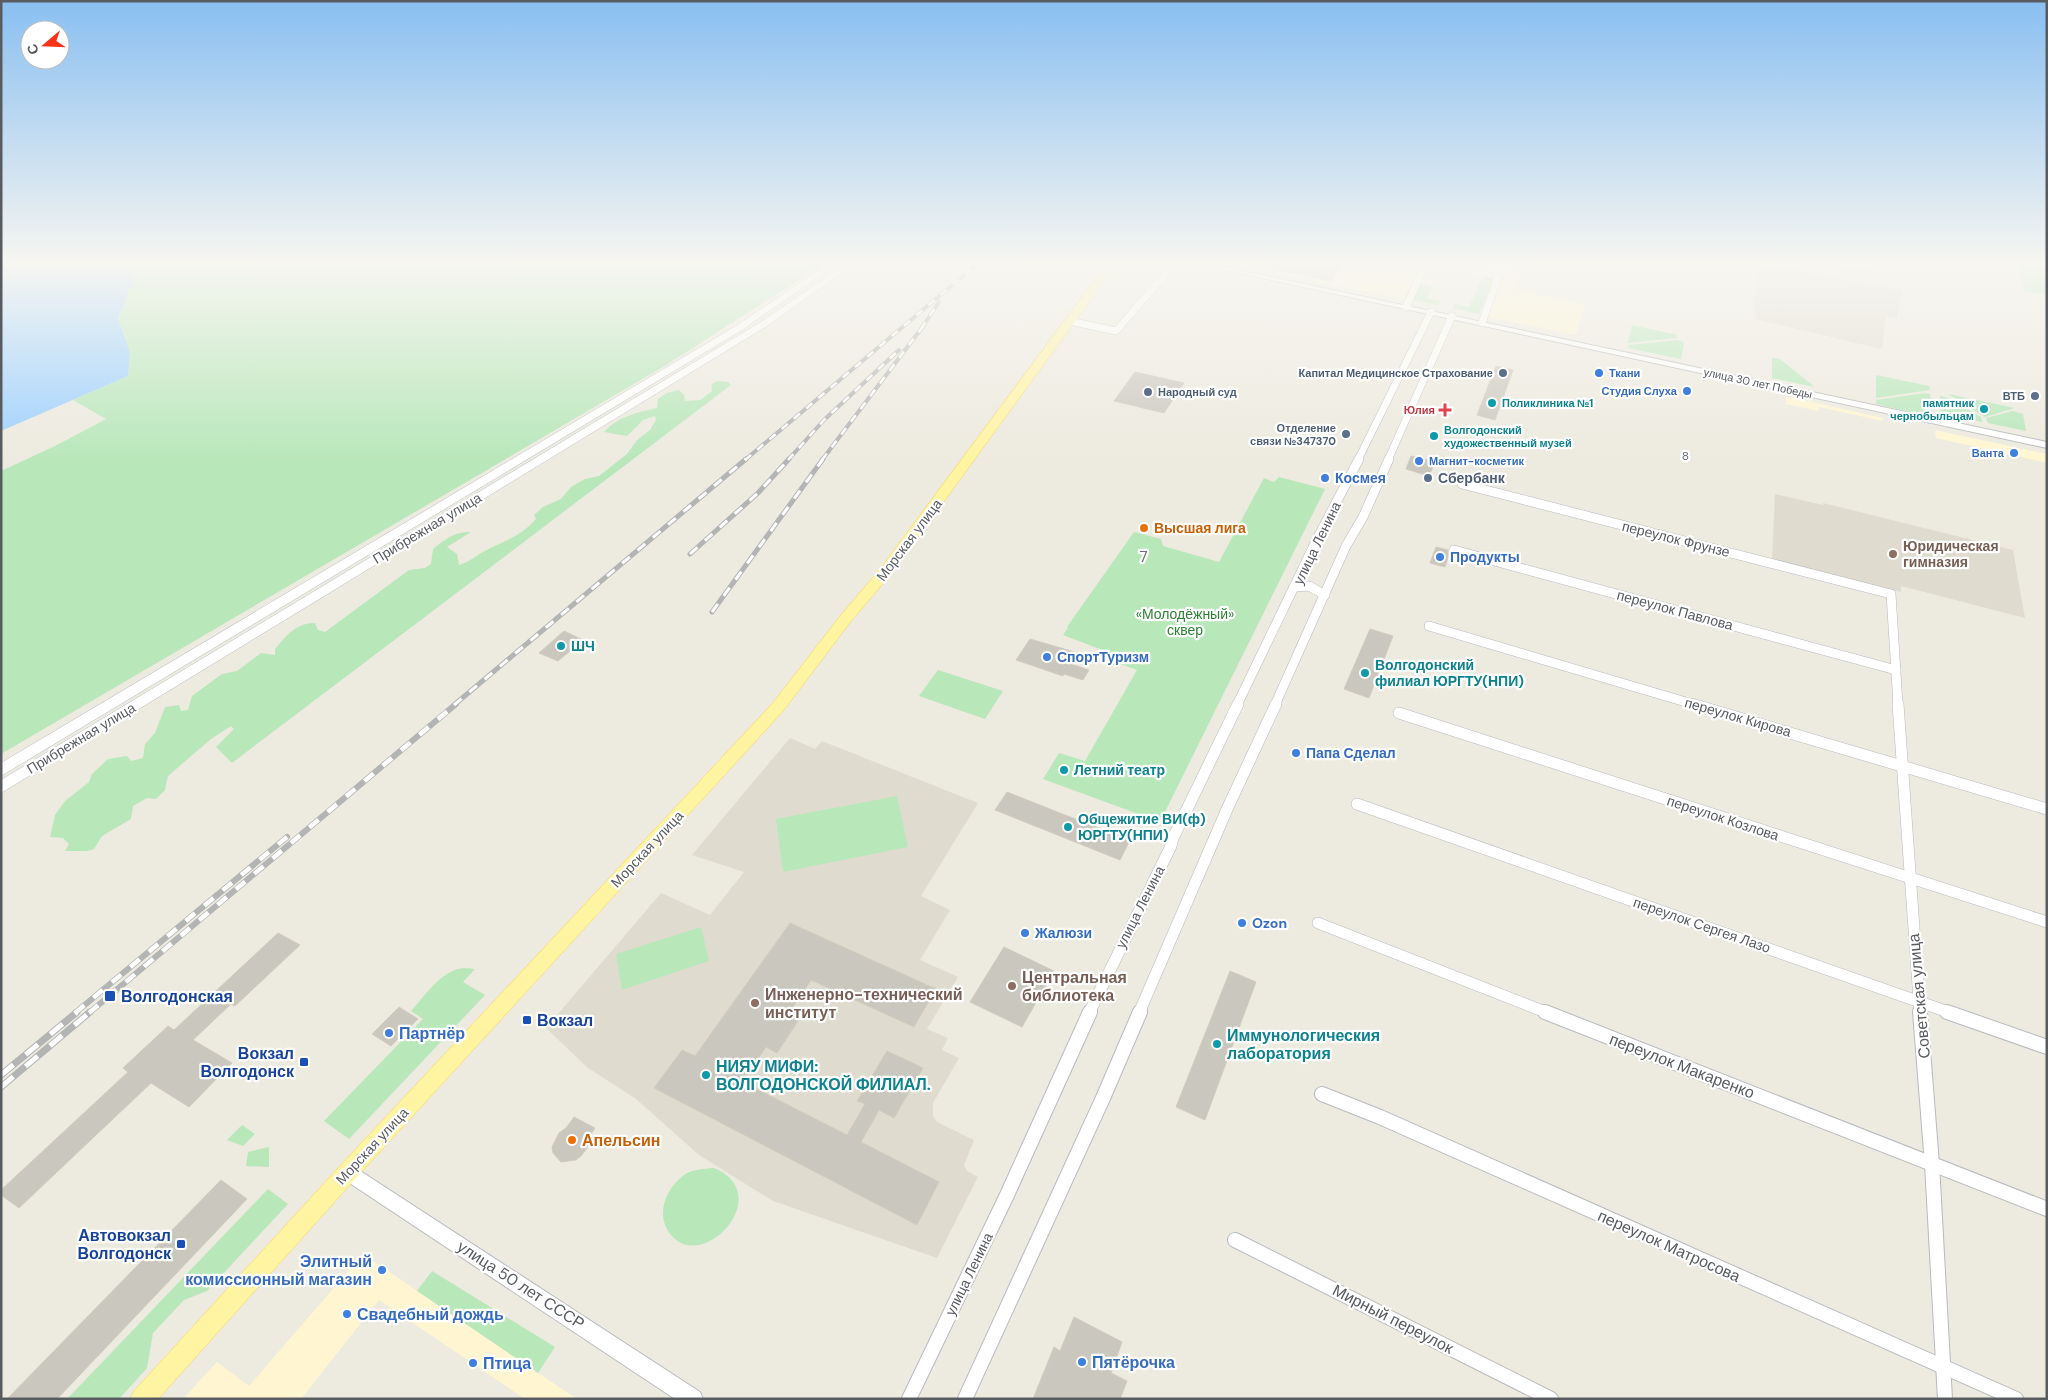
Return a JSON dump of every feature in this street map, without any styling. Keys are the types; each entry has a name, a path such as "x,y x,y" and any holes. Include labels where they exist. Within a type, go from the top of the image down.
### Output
{"main road":[{"name":"Прибрежная улица","path":"1,770 735,330"},
{"name":"Прибрежная улица","path":"1,787 754,330"},
{"name":"Морская улица","path":"142,1399 348,1172 778,707 846,618 886,571 1062,330"}],"street":[{"name":"улица Ленина","path":"909,1399 1007,1195 1103,982 1422,330"},
{"name":"улица Ленина","path":"965,1399 1103,1098 1204,860 1346,546 1367,509 1446,330"},
{"name":"улица 30 лет Победы","path":"1516,330 2047,445"},
{"name":"переулок Фрунзе","path":"1462,484 1891,594"},
{"path":"1454,550 1896,670"},
{"path":"1295,587 1309,586 1325,595"},
{"name":"Советская улица","path":"1891,594 1909,878 1932,1164 1945,1368 1945,1399"},
{"name":"переулок Кирова","path":"1429,626 2047,809"},
{"name":"переулок Козлова","path":"1399,713 2047,922"},
{"name":"переулок Сергея Лазо","path":"1357,804 2047,1046"},
{"name":"переулок Макаренко","path":"1318,923 2047,1209"},
{"name":"переулок Матросова","path":"1322,1094 1380,1116 2016,1399"},
{"name":"улица 50 лет СССР","path":"348,1172 693,1399"},
{"name":"Мирный переулок","path":"1235,1240 1550,1399"}],"shaded area":[{"path":"1553,330 1577,330 1576,335"},
{"path":"1802,330 1884,330 1882,349"},
{"path":"1786,396 1883,418 1883,421 1819,407 1819,411 1786,404"},
{"path":"1935,430 2047,454 2047,463 1936,438"},
{"name":"Юридическая гимназия","path":"1775,494 1823,505 1823,503 2013,550 2025,618 1901,586 1901,592 1772,559"},
{"name":"Инженерно-технический институт","path":"790,738 815,749 822,741 978,803 921,896 950,910 920,960 958,977 927,1029 948,1038 942,1050 959,1058 933,1103 933,1116 937,1122 974,1140 964,1165 967,1171 978,1177 937,1258 773,1201 699,1155 636,1099 588,1068 546,1028 661,893 710,915 744,872 692,855"},
{"path":"363,1254 577,1399 525,1399 379,1300 301,1399 183,1399 217,1362 249,1386"}],"green space":[{"path":"122,330 720,330 663,367 1,754 1,471 55,446 106,419 73,400 128,376 130,352"},
{"path":"1631,330 1656,330 1677,335 1677,338 1628,343"},
{"path":"1678,340 1684,342 1681,359 1628,348 1629,345"},
{"path":"1772,358 1780,359 1815,387 1772,378"},
{"path":"1876,375 1929,386 1930,390 1876,398"},
{"path":"717,381 728,382 731,385 232,763 216,747 234,729 231,726 211,739 168,776 165,790 156,799 147,798 133,806 131,819 102,836 94,849 87,851 65,851 69,844 63,838 50,837 55,815 65,801 89,782 92,774 108,759 127,756 131,761 143,758 145,744 155,733 165,707 179,705 181,711 188,710 192,696 222,674 237,671 261,653 275,655 275,649 288,635 302,625 315,623 318,630 325,632 409,570 425,568 431,564 433,549 450,537 460,533 471,532 447,547 457,554 459,565 517,535 536,519 534,515 543,507 561,499 571,487 585,479 599,476 627,454 637,440 650,430 656,420 655,416 643,420 627,436 604,432 616,422 628,416 657,408 658,399 667,393 679,390 684,395 685,401 700,400 712,391 711,385"},
{"path":"1925,393 1930,394 1932,410 1920,414 1876,404 1876,400"},
{"path":"1948,394 2015,408 1985,417"},
{"path":"1940,396 1952,399 1981,417 1982,422 1941,413"},
{"path":"2013,411 2023,414 2026,431 1988,423 1986,418"},
{"name":"«Молодёжный» сквер","path":"1279,477 1325,489 1160,822 1043,779 1059,753 1085,761 1137,670 1107,659 1100,649 1063,635 1134,532 1161,539 1163,546 1219,562 1264,478 1274,482"},
{"path":"938,670 1003,691 985,719 919,696"},
{"path":"897,796 908,847 783,872 776,819"},
{"path":"701,927 709,961 622,990 616,954"},
{"path":"464,968 475,969 463,982 485,995 349,1139 324,1121 423,1019 411,1011 428,991 448,973"},
{"path":"242,1125 255,1134 243,1146 227,1140"},
{"path":"269,1147 269,1167 246,1166 248,1152"},
{"path":"714,1168 732,1180 738,1195 737,1211 728,1226 715,1238 700,1245 685,1244 671,1235 666,1228 663,1211 667,1195 677,1181 687,1173"},
{"path":"268,1189 288,1204 207,1291 184,1300 153,1333 147,1368 119,1399 67,1399"},
{"path":"432,1271 555,1347 538,1373 417,1291"}],"water":[{"path":"1,330 122,330 130,352 128,376 1,431"}],"building":[{"name":"Поликлиника №1","path":"1496,366 1513,370 1495,420 1477,415"},
{"name":"Народный суд","path":"1135,372 1184,383 1164,413 1114,401"},
{"name":"Магнит-косметик","path":"1411,456 1435,462 1429,476 1406,469"},
{"name":"Продукты","path":"1436,547 1448,550 1449,554 1445,567 1430,563"},
{"name":"Волгодонский филиал ЮРГТУ(НПИ)","path":"1370,629 1393,636 1369,698 1344,689"},
{"name":"ШЧ","path":"564,631 583,640 558,661 539,653"},
{"name":"СпортТуризм","path":"1030,639 1078,653 1071,664 1089,670 1083,680 1064,674 1063,676 1016,660"},
{"name":"Общежитие ВИ(ф) ЮРГТУ(НПИ)","path":"1007,792 1130,840 1120,860 995,810"},
{"name":"НИЯУ МИФИ: ВОЛГОДОНСКОЙ ФИЛИАЛ.","path":"790,923 936,989 914,1027 811,980 793,1007 804,1012 777,1053 766,1047 743,1082 847,1135 865,1104 857,1101 887,1051 923,1068 894,1118 879,1110 861,1142 939,1182 917,1225 654,1088 682,1050 695,1056"},
{"name":"Волгодонская","path":"278,933 300,945 235,1006 231,1004 193,1040 232,1063 189,1107 151,1083 19,1208 1,1195 1,1190 128,1072 123,1068 168,1026 174,1030"},
{"name":"Центральная библиотека","path":"1004,947 1054,971 1022,1027 970,1002"},
{"name":"Иммунологическия лаборатория","path":"1230,971 1256,982 1205,1120 1176,1107"},
{"path":"399,1007 418,1019 391,1046 372,1034"},
{"name":"Апельсин","path":"574,1117 595,1128 589,1137 587,1148 582,1155 576,1160 561,1162 553,1153 552,1147 559,1133 566,1128"},
{"name":"Автовокзал Волгодонск","path":"221,1180 247,1199 57,1399 7,1399"},
{"name":"Пятёрочка","path":"1074,1317 1122,1342 1111,1373 1127,1381 1120,1399 1033,1399 1054,1347 1060,1351"}],"railway":[{"path":"745,460 899,330"},
{"path":"822,460 920,330"},
{"path":"788,460 824,420 899,350"},
{"path":"454,705 746,459"},
{"path":"690,554 758,493 789,459"},
{"path":"712,612 823,459"},
{"path":"89,1013 456,704"},
{"path":"75,1013 287,837"},
{"path":"1,1075 77,1012"},
{"path":"1,1087 90,1012"}],"place":[{"name":"Капитал Медицинское Страхование","path":"1503,373"},
{"name":"Ткани","path":"1599,373"},
{"name":"Студия Слуха","path":"1687,391"},
{"name":"Народный суд","path":"1148,392"},
{"name":"ВТБ","path":"2035,396"},
{"name":"Поликлиника №1","path":"1492,403"},
{"name":"памятник чернобыльцам","path":"1984,409"},
{"name":"Юлия","path":"1445,410"},
{"name":"Отделение связи №347370","path":"1346,434"},
{"name":"Волгодонский художественный музей","path":"1434,436"},
{"name":"Ванта","path":"2014,453"},
{"name":"Магнит-косметик","path":"1419,461"},
{"name":"Космея","path":"1325,478"},
{"name":"Сбербанк","path":"1428,478"},
{"name":"Высшая лига","path":"1144,528"},
{"name":"Юридическая гимназия","path":"1893,554"},
{"name":"Продукты","path":"1440,557"},
{"name":"ШЧ","path":"561,646"},
{"name":"СпортТуризм","path":"1047,657"},
{"name":"Волгодонский филиал ЮРГТУ(НПИ)","path":"1365,673"},
{"name":"Папа Сделал","path":"1296,753"},
{"name":"Летний театр","path":"1064,770"},
{"name":"Общежитие ВИ(ф) ЮРГТУ(НПИ)","path":"1068,827"},
{"name":"Ozon","path":"1242,923"},
{"name":"Жалюзи","path":"1025,933"},
{"name":"Центральная библиотека","path":"1012,986"},
{"name":"Волгодонская","path":"110,996"},
{"name":"Инженерно-технический институт","path":"755,1003"},
{"name":"Вокзал","path":"527,1020"},
{"name":"Партнёр","path":"389,1033"},
{"name":"Иммунологическия лаборатория","path":"1217,1044"},
{"name":"Вокзал Волгодонск","path":"304,1062"},
{"name":"НИЯУ МИФИ: ВОЛГОДОНСКОЙ ФИЛИАЛ.","path":"706,1075"},
{"name":"Апельсин","path":"572,1140"},
{"name":"Автовокзал Волгодонск","path":"181,1244"},
{"name":"Элитный комиссионный магазин","path":"382,1270"},
{"name":"Свадебный дождь","path":"347,1314"},
{"name":"Пятёрочка","path":"1082,1362"},
{"name":"Птица","path":"473,1363"}],"district":[{"name":"8","path":"1686,456"},
{"name":"7","path":"1144,557"}]}
